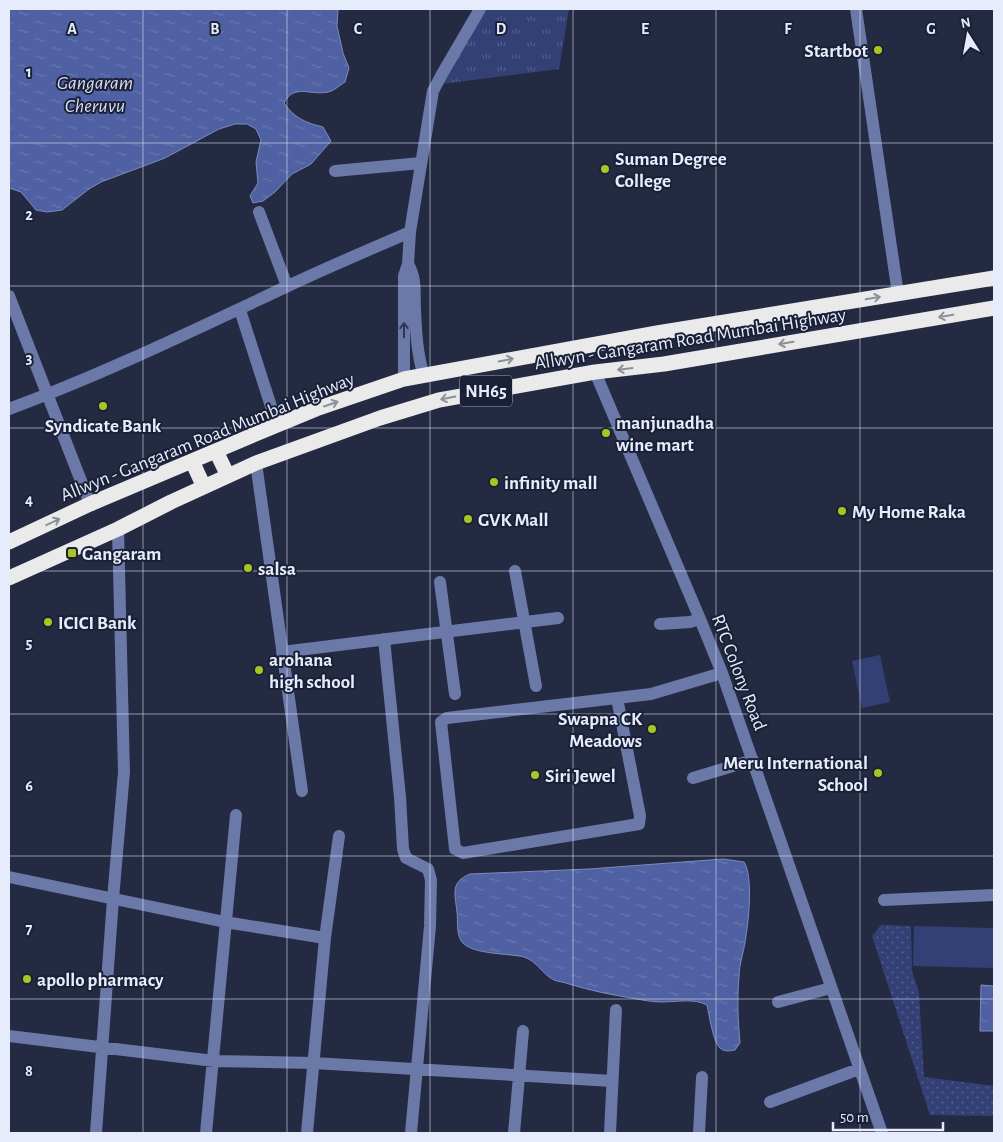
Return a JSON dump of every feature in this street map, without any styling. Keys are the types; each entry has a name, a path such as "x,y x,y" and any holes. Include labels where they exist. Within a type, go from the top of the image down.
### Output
{"highway":[{"name":"Allwyn - Gangaram Road Mumbai Highway","path":"9,542 90,504 277,425 316,409 404,379 557,350 994,278"},
{"name":"Allwyn - Gangaram Road Mumbai Highway","path":"9,578 118,529 256,463 380,418 439,400 595,372 674,362 994,308"},
{"path":"216,451 228,476"},
{"path":"192,461 204,487"}],"street":[{"path":"404,379 404,276 408,264 410,232 433,91 480,9"},
{"path":"856,9 898,294"},
{"path":"335,171 421,162"},
{"path":"259,212 288,286"},
{"path":"9,409 46,395 240,310 288,286 410,232"},
{"path":"408,264 414,274 418,339 421,367 424,376"},
{"path":"9,299 90,504"},
{"path":"240,310 277,425"},
{"name":"RTC Colony Road","path":"595,372 722,674 882,1133"},
{"path":"256,463 302,792"},
{"path":"96,1133 124,772 118,529"},
{"path":"515,571 536,686"},
{"path":"440,582 455,694"},
{"path":"282,652 558,618"},
{"path":"660,624 690,622 700,619"},
{"path":"384,640 400,797 403,848 406,858 428,870 431,880 430,926 411,1133"},
{"path":"617,698 640,816 639,824 463,853 455,849 441,722 447,718 617,698 651,694 722,674"},
{"path":"694,778 753,760"},
{"path":"206,1133 236,815"},
{"path":"307,1133 326,938 339,836"},
{"path":"9,877 225,922 326,938"},
{"path":"884,900 994,895"},
{"path":"778,1002 831,988"},
{"path":"610,1133 616,1010"},
{"path":"514,1133 523,1031"},
{"path":"9,1036 214,1061 314,1064 612,1082"},
{"path":"770,1102 859,1069"},
{"path":"699,1133 702,1077"}],"green space":[{"path":"485,9 569,9 559,69 442,84"},
{"path":"880,655 890,702 862,708 852,661"},
{"path":"881,925 911,926 912,971 919,993 924,1077 994,1086 994,1116 930,1115 872,936"},
{"path":"914,926 994,928 994,968 913,966"}],"water":[{"name":"Gangaram Cheruvu","path":"9,9 338,9 337,26 343,53 349,68 345,82 328,92 293,93 284,103 292,113 301,119 323,127 331,141 311,164 292,174 275,192 263,201 253,203 250,196 258,183 256,162 261,140 256,129 247,124 235,124 219,129 165,158 101,182 62,210 47,212 36,210 21,192 9,188"},
{"path":"723,859 744,862 749,877 748,919 738,985 740,1043 735,1050 723,1050 718,1045 713,1034 707,1005 691,1001 647,1001 600,992 554,980 529,959 474,949 462,942 459,935 455,889 459,881 470,874 589,869"},
{"path":"981,985 994,986 994,1031 980,1031"}],"place":[{"name":"Startbot","path":"878,50"},
{"name":"Suman Degree College","path":"605,169"},
{"name":"Syndicate Bank","path":"103,406"},
{"name":"manjunadha wine mart","path":"606,433"},
{"name":"infinity mall","path":"494,482"},
{"name":"My Home Raka","path":"842,511"},
{"name":"GVK Mall","path":"468,519"},
{"name":"Gangaram","path":"72,553"},
{"name":"salsa","path":"248,568"},
{"name":"ICICI Bank","path":"48,622"},
{"name":"arohana high school","path":"259,670"},
{"name":"Swapna CK Meadows","path":"652,729"},
{"name":"Meru International School","path":"878,773"},
{"name":"Siri Jewel","path":"535,775"},
{"name":"apollo pharmacy","path":"27,979"}]}
